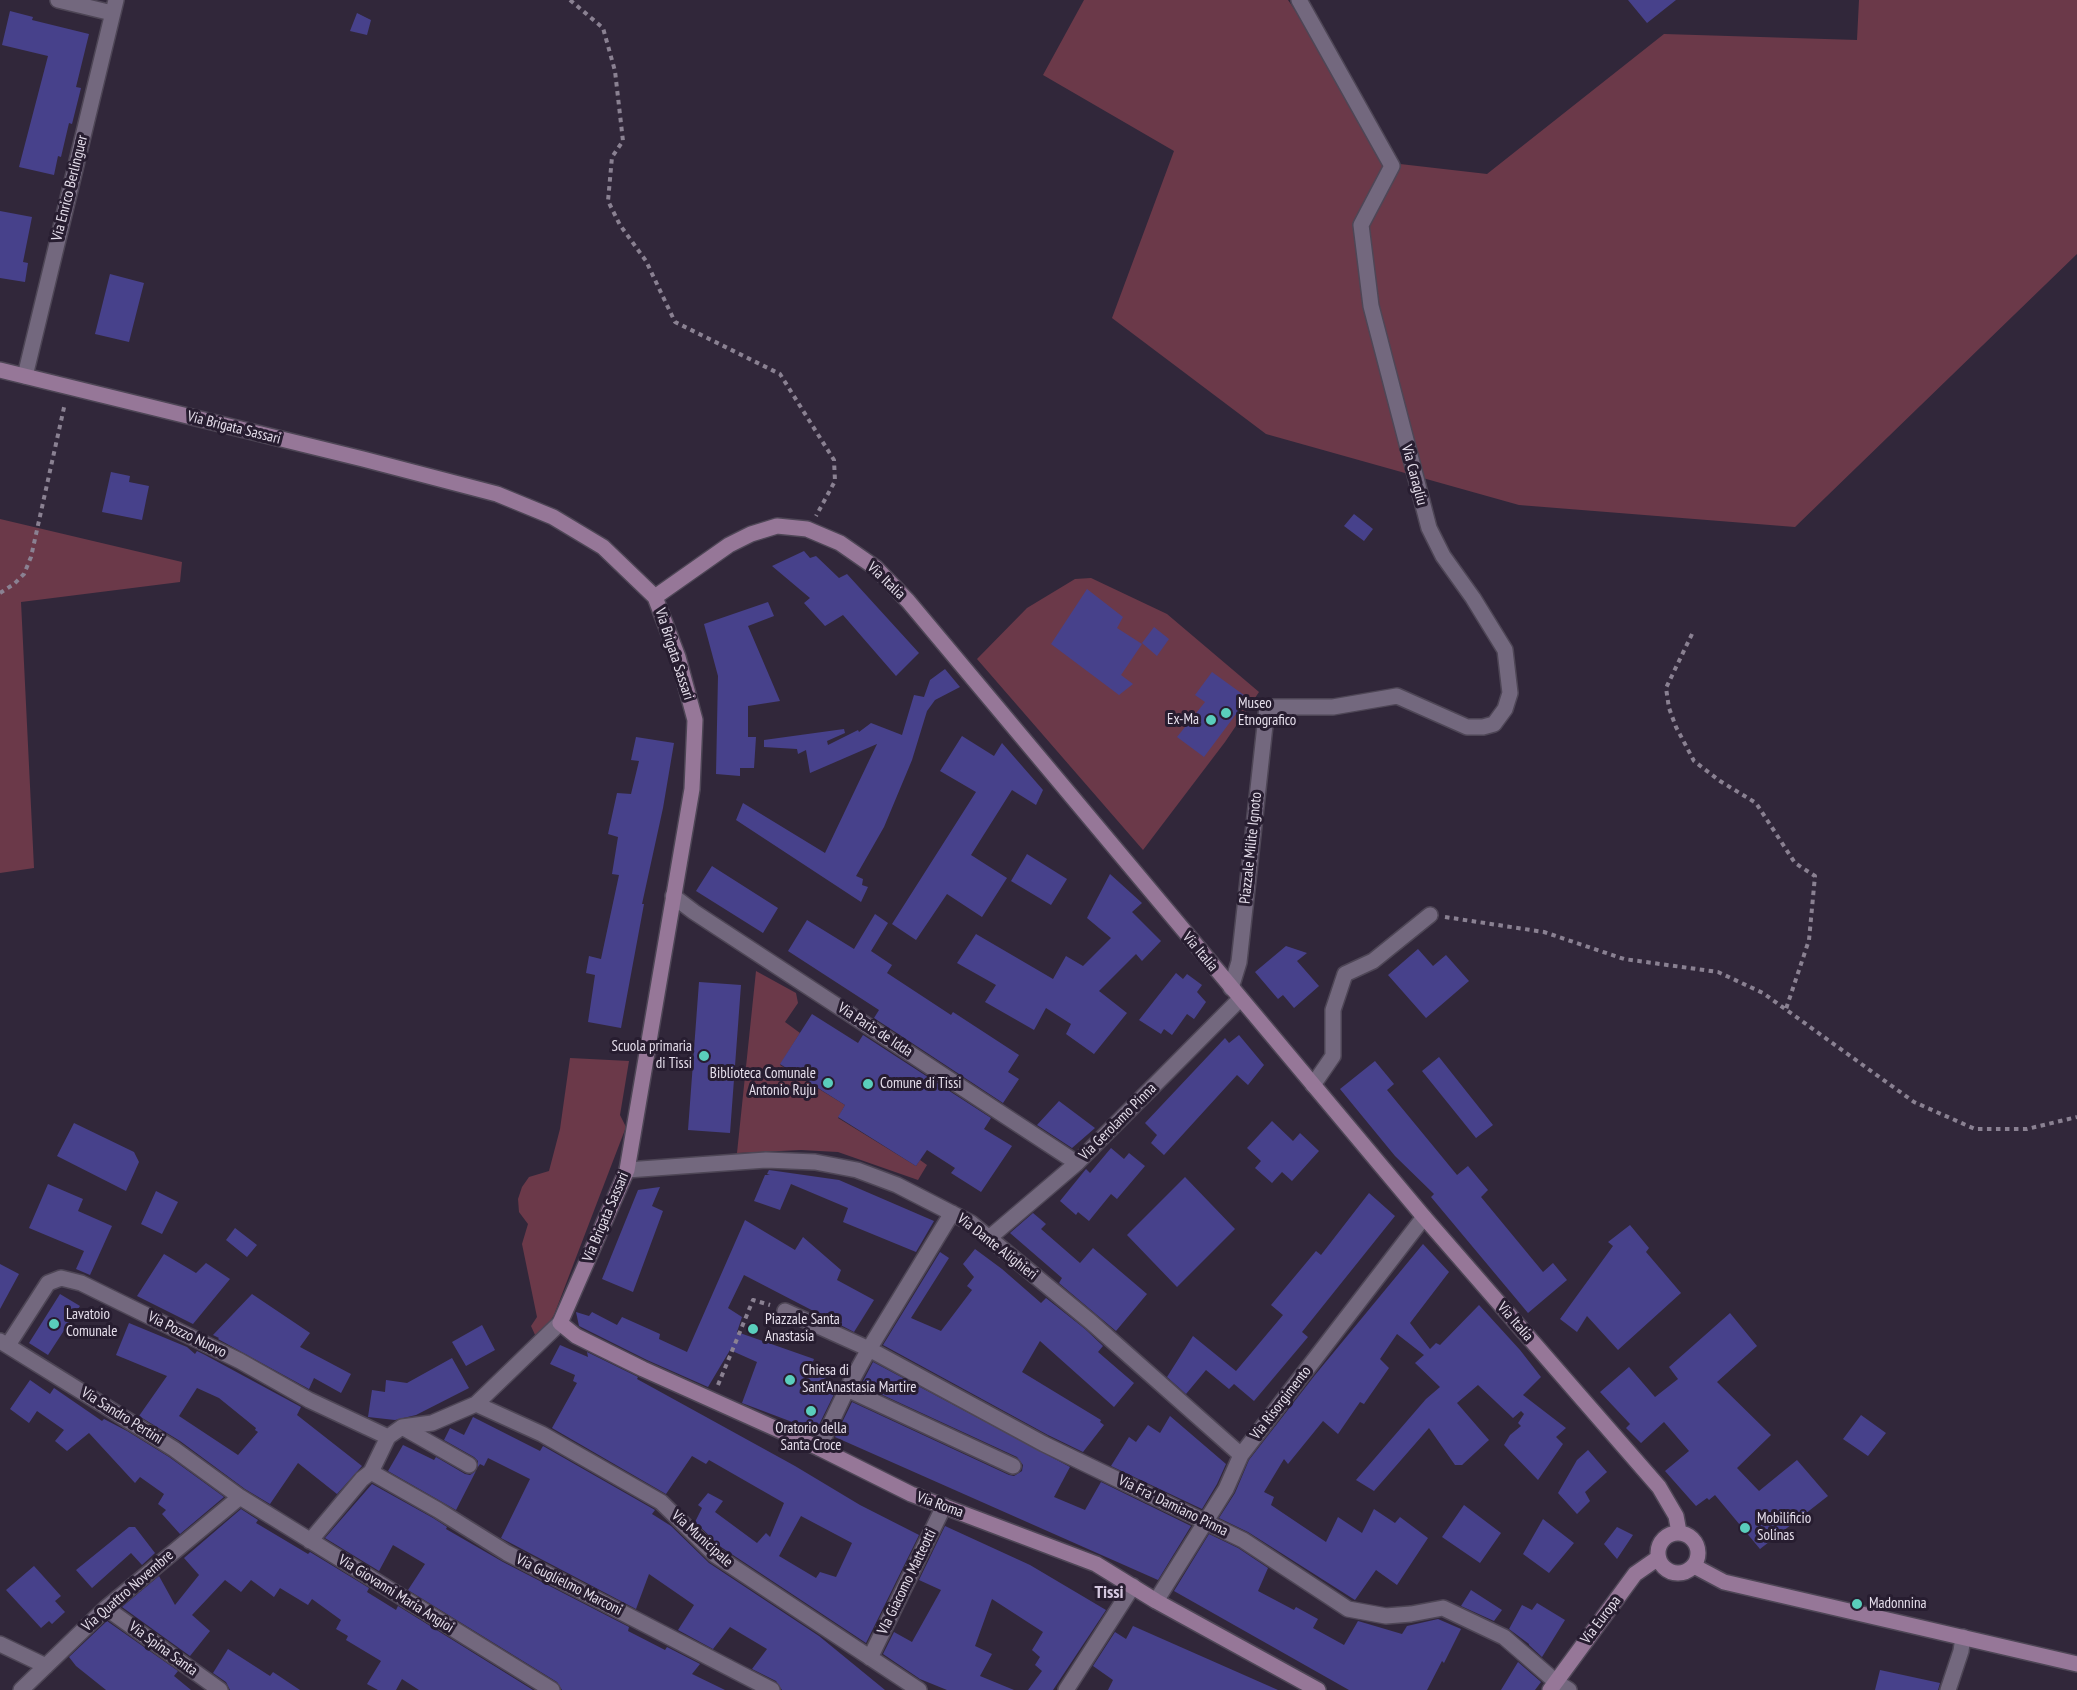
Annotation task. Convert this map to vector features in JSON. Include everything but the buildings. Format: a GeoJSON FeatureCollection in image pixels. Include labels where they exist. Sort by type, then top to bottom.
{"type":"FeatureCollection","features":[{"type":"Feature","properties":{"kind":"main road","name":"Via Brigata Sassari"},"geometry":{"type":"LineString","coordinates":[[0,370],[497,494],[553,517],[603,547],[655,597],[678,657],[695,720],[692,789],[627,1170],[560,1323]]}},
{"type":"Feature","properties":{"kind":"main road","name":"Via Italia"},"geometry":{"type":"LineString","coordinates":[[655,597],[729,545],[751,534],[777,526],[807,529],[840,543],[876,568],[908,601],[1424,1217],[1659,1487],[1676,1516],[1678,1532]]}},
{"type":"Feature","properties":{"kind":"main road","name":"Via Roma"},"geometry":{"type":"LineString","coordinates":[[560,1323],[576,1336],[819,1448],[911,1494],[1096,1564],[1318,1690]]}},
{"type":"Feature","properties":{"kind":"main road"},"geometry":{"type":"LineString","coordinates":[[1678,1532],[1691,1536],[1698,1547],[1699,1554],[1694,1566],[1683,1573],[1665,1569],[1658,1558],[1659,1545],[1662,1540],[1678,1532]]}},
{"type":"Feature","properties":{"kind":"main road","name":"Via Europa"},"geometry":{"type":"LineString","coordinates":[[1553,1686],[1635,1575],[1658,1558]]}},
{"type":"Feature","properties":{"kind":"main road"},"geometry":{"type":"LineString","coordinates":[[1694,1566],[1724,1582],[2077,1664]]}},
{"type":"Feature","properties":{"kind":"street"},"geometry":{"type":"LineString","coordinates":[[58,0],[114,7]]}},
{"type":"Feature","properties":{"kind":"street","name":"Via Caragliu"},"geometry":{"type":"LineString","coordinates":[[1267,707],[1333,707],[1397,696],[1467,727],[1483,727],[1494,724],[1504,709],[1510,693],[1505,650],[1473,598],[1443,556],[1429,528],[1371,306],[1361,225],[1392,166],[1299,0]]}},
{"type":"Feature","properties":{"kind":"street","name":"Via Enrico Berlinguer"},"geometry":{"type":"LineString","coordinates":[[25,376],[114,7]]}},
{"type":"Feature","properties":{"kind":"street","name":"Piazzale Milite Ignoto"},"geometry":{"type":"LineString","coordinates":[[1235,994],[1267,707]]}},
{"type":"Feature","properties":{"kind":"street","name":"Via Paris de Idda"},"geometry":{"type":"LineString","coordinates":[[674,896],[694,912],[1077,1163]]}},
{"type":"Feature","properties":{"kind":"street"},"geometry":{"type":"LineString","coordinates":[[1313,1085],[1333,1056],[1333,1010],[1345,974],[1373,962],[1430,915]]}},
{"type":"Feature","properties":{"kind":"street","name":"Via Gerolamo Pinna"},"geometry":{"type":"LineString","coordinates":[[989,1238],[1077,1163],[1235,994]]}},
{"type":"Feature","properties":{"kind":"street","name":"Via Dante Alighieri"},"geometry":{"type":"LineString","coordinates":[[627,1170],[766,1160],[815,1162],[857,1170],[897,1185],[971,1223],[1091,1322],[1241,1455]]}},
{"type":"Feature","properties":{"kind":"street"},"geometry":{"type":"LineString","coordinates":[[819,1448],[869,1348],[952,1213]]}},
{"type":"Feature","properties":{"kind":"street","name":"Via Risorgimento"},"geometry":{"type":"LineString","coordinates":[[1156,1600],[1206,1524],[1226,1489],[1241,1455],[1424,1217]]}},
{"type":"Feature","properties":{"kind":"street","name":"Via Pozzo Nuovo"},"geometry":{"type":"LineString","coordinates":[[4,1343],[48,1283],[61,1278],[81,1283],[240,1361],[309,1400],[388,1437]]}},
{"type":"Feature","properties":{"kind":"street","name":"Via Fra' Damiano Pinna"},"geometry":{"type":"LineString","coordinates":[[785,1311],[869,1348],[1044,1444],[1243,1540],[1348,1609],[1386,1616],[1443,1608],[1504,1637],[1553,1686],[1569,1690]]}},
{"type":"Feature","properties":{"kind":"street"},"geometry":{"type":"LineString","coordinates":[[310,1541],[370,1472],[388,1437],[402,1427],[432,1423],[476,1404],[560,1323]]}},
{"type":"Feature","properties":{"kind":"street","name":"Via Sandro Pertini"},"geometry":{"type":"LineString","coordinates":[[4,1343],[174,1449],[240,1497]]}},
{"type":"Feature","properties":{"kind":"street"},"geometry":{"type":"LineString","coordinates":[[847,1389],[1013,1466]]}},
{"type":"Feature","properties":{"kind":"street","name":"Via Municipale"},"geometry":{"type":"LineString","coordinates":[[476,1404],[542,1434],[661,1502],[715,1555],[919,1690]]}},
{"type":"Feature","properties":{"kind":"street"},"geometry":{"type":"LineString","coordinates":[[402,1427],[469,1465]]}},
{"type":"Feature","properties":{"kind":"street","name":"Via Guglielmo Marconi"},"geometry":{"type":"LineString","coordinates":[[370,1472],[438,1510],[507,1553],[772,1690]]}},
{"type":"Feature","properties":{"kind":"street","name":"Via Giovanni Maria Angioi"},"geometry":{"type":"LineString","coordinates":[[240,1497],[552,1690]]}},
{"type":"Feature","properties":{"kind":"street","name":"Via Quattro Novembre"},"geometry":{"type":"LineString","coordinates":[[21,1690],[106,1608],[240,1497]]}},
{"type":"Feature","properties":{"kind":"street","name":"VIa Giacomo Matteotti"},"geometry":{"type":"LineString","coordinates":[[870,1658],[944,1506]]}},
{"type":"Feature","properties":{"kind":"street"},"geometry":{"type":"LineString","coordinates":[[1065,1690],[1133,1586]]}},
{"type":"Feature","properties":{"kind":"street","name":"Via Spina Santa"},"geometry":{"type":"LineString","coordinates":[[106,1608],[220,1690]]}},
{"type":"Feature","properties":{"kind":"street"},"geometry":{"type":"LineString","coordinates":[[1948,1690],[1961,1651],[1963,1637]]}},
{"type":"Feature","properties":{"kind":"street"},"geometry":{"type":"LineString","coordinates":[[0,1644],[46,1666]]}},
{"type":"Feature","properties":{"kind":"path"},"geometry":{"type":"LineString","coordinates":[[570,0],[603,28],[615,72],[623,141],[612,158],[608,201],[620,225],[646,261],[675,322],[780,374],[834,460],[835,482],[822,508],[807,529]]}},
{"type":"Feature","properties":{"kind":"path"},"geometry":{"type":"LineString","coordinates":[[0,593],[24,574],[31,557],[69,388]]}},
{"type":"Feature","properties":{"kind":"path"},"geometry":{"type":"LineString","coordinates":[[1692,634],[1666,688],[1669,708],[1676,727],[1694,761],[1720,781],[1756,802],[1795,863],[1815,876],[1809,940],[1786,1010]]}},
{"type":"Feature","properties":{"kind":"path"},"geometry":{"type":"LineString","coordinates":[[1430,915],[1544,932],[1624,959],[1718,972],[1763,993],[1914,1102],[1975,1129],[2027,1129],[2077,1118]]}},
{"type":"Feature","properties":{"kind":"path"},"geometry":{"type":"LineString","coordinates":[[712,1400],[753,1300],[785,1311]]}},
{"type":"Feature","properties":{"kind":"shaded area"},"geometry":{"type":"Polygon","coordinates":[[[1084,0],[1288,0],[1400,164],[1487,174],[1664,34],[1857,40],[1859,0],[2077,0],[2077,254],[1795,527],[1519,505],[1266,434],[1112,318],[1174,151],[1043,75],[1084,0]]]}},
{"type":"Feature","properties":{"kind":"shaded area"},"geometry":{"type":"Polygon","coordinates":[[[0,519],[182,562],[180,582],[21,602],[34,868],[0,873],[0,519]]]}},
{"type":"Feature","properties":{"kind":"shaded area"},"geometry":{"type":"Polygon","coordinates":[[[1091,578],[1167,614],[1259,692],[1225,742],[1143,850],[977,659],[1027,608],[1075,579],[1091,578]]]}},
{"type":"Feature","properties":{"kind":"shaded area"},"geometry":{"type":"Polygon","coordinates":[[[756,971],[796,993],[798,1003],[785,1022],[800,1033],[780,1065],[845,1105],[838,1118],[916,1166],[920,1160],[927,1165],[918,1180],[838,1152],[801,1150],[737,1153],[756,971]]]}},
{"type":"Feature","properties":{"kind":"shaded area"},"geometry":{"type":"Polygon","coordinates":[[[570,1058],[629,1061],[620,1115],[626,1127],[554,1315],[546,1328],[536,1337],[531,1326],[537,1317],[522,1244],[528,1224],[519,1212],[518,1199],[529,1177],[549,1171],[560,1129],[570,1058]]]}},
{"type":"Feature","properties":{"kind":"place","name":"Museo Etnografico"},"geometry":{"type":"Point","coordinates":[1226,713]}},
{"type":"Feature","properties":{"kind":"place","name":"Ex-Ma"},"geometry":{"type":"Point","coordinates":[1211,720]}},
{"type":"Feature","properties":{"kind":"place","name":"Scuola primaria di Tissi"},"geometry":{"type":"Point","coordinates":[704,1056]}},
{"type":"Feature","properties":{"kind":"place","name":"Biblioteca Comunale Antonio Ruju"},"geometry":{"type":"Point","coordinates":[828,1083]}},
{"type":"Feature","properties":{"kind":"place","name":"Comune di Tissi"},"geometry":{"type":"Point","coordinates":[868,1084]}},
{"type":"Feature","properties":{"kind":"place","name":"Lavatoio Comunale"},"geometry":{"type":"Point","coordinates":[54,1324]}},
{"type":"Feature","properties":{"kind":"place","name":"Piazzale Santa Anastasia"},"geometry":{"type":"Point","coordinates":[753,1329]}},
{"type":"Feature","properties":{"kind":"place","name":"Chiesa di Sant'Anastasia Martire"},"geometry":{"type":"Point","coordinates":[790,1380]}},
{"type":"Feature","properties":{"kind":"place","name":"Oratorio della Santa Croce"},"geometry":{"type":"Point","coordinates":[811,1411]}},
{"type":"Feature","properties":{"kind":"place","name":"Mobilificio Solinas"},"geometry":{"type":"Point","coordinates":[1745,1528]}},
{"type":"Feature","properties":{"kind":"place","name":"Madonnina"},"geometry":{"type":"Point","coordinates":[1857,1604]}},
{"type":"Feature","properties":{"kind":"district","name":"Tissi"},"geometry":{"type":"Point","coordinates":[1109,1593]}}]}
